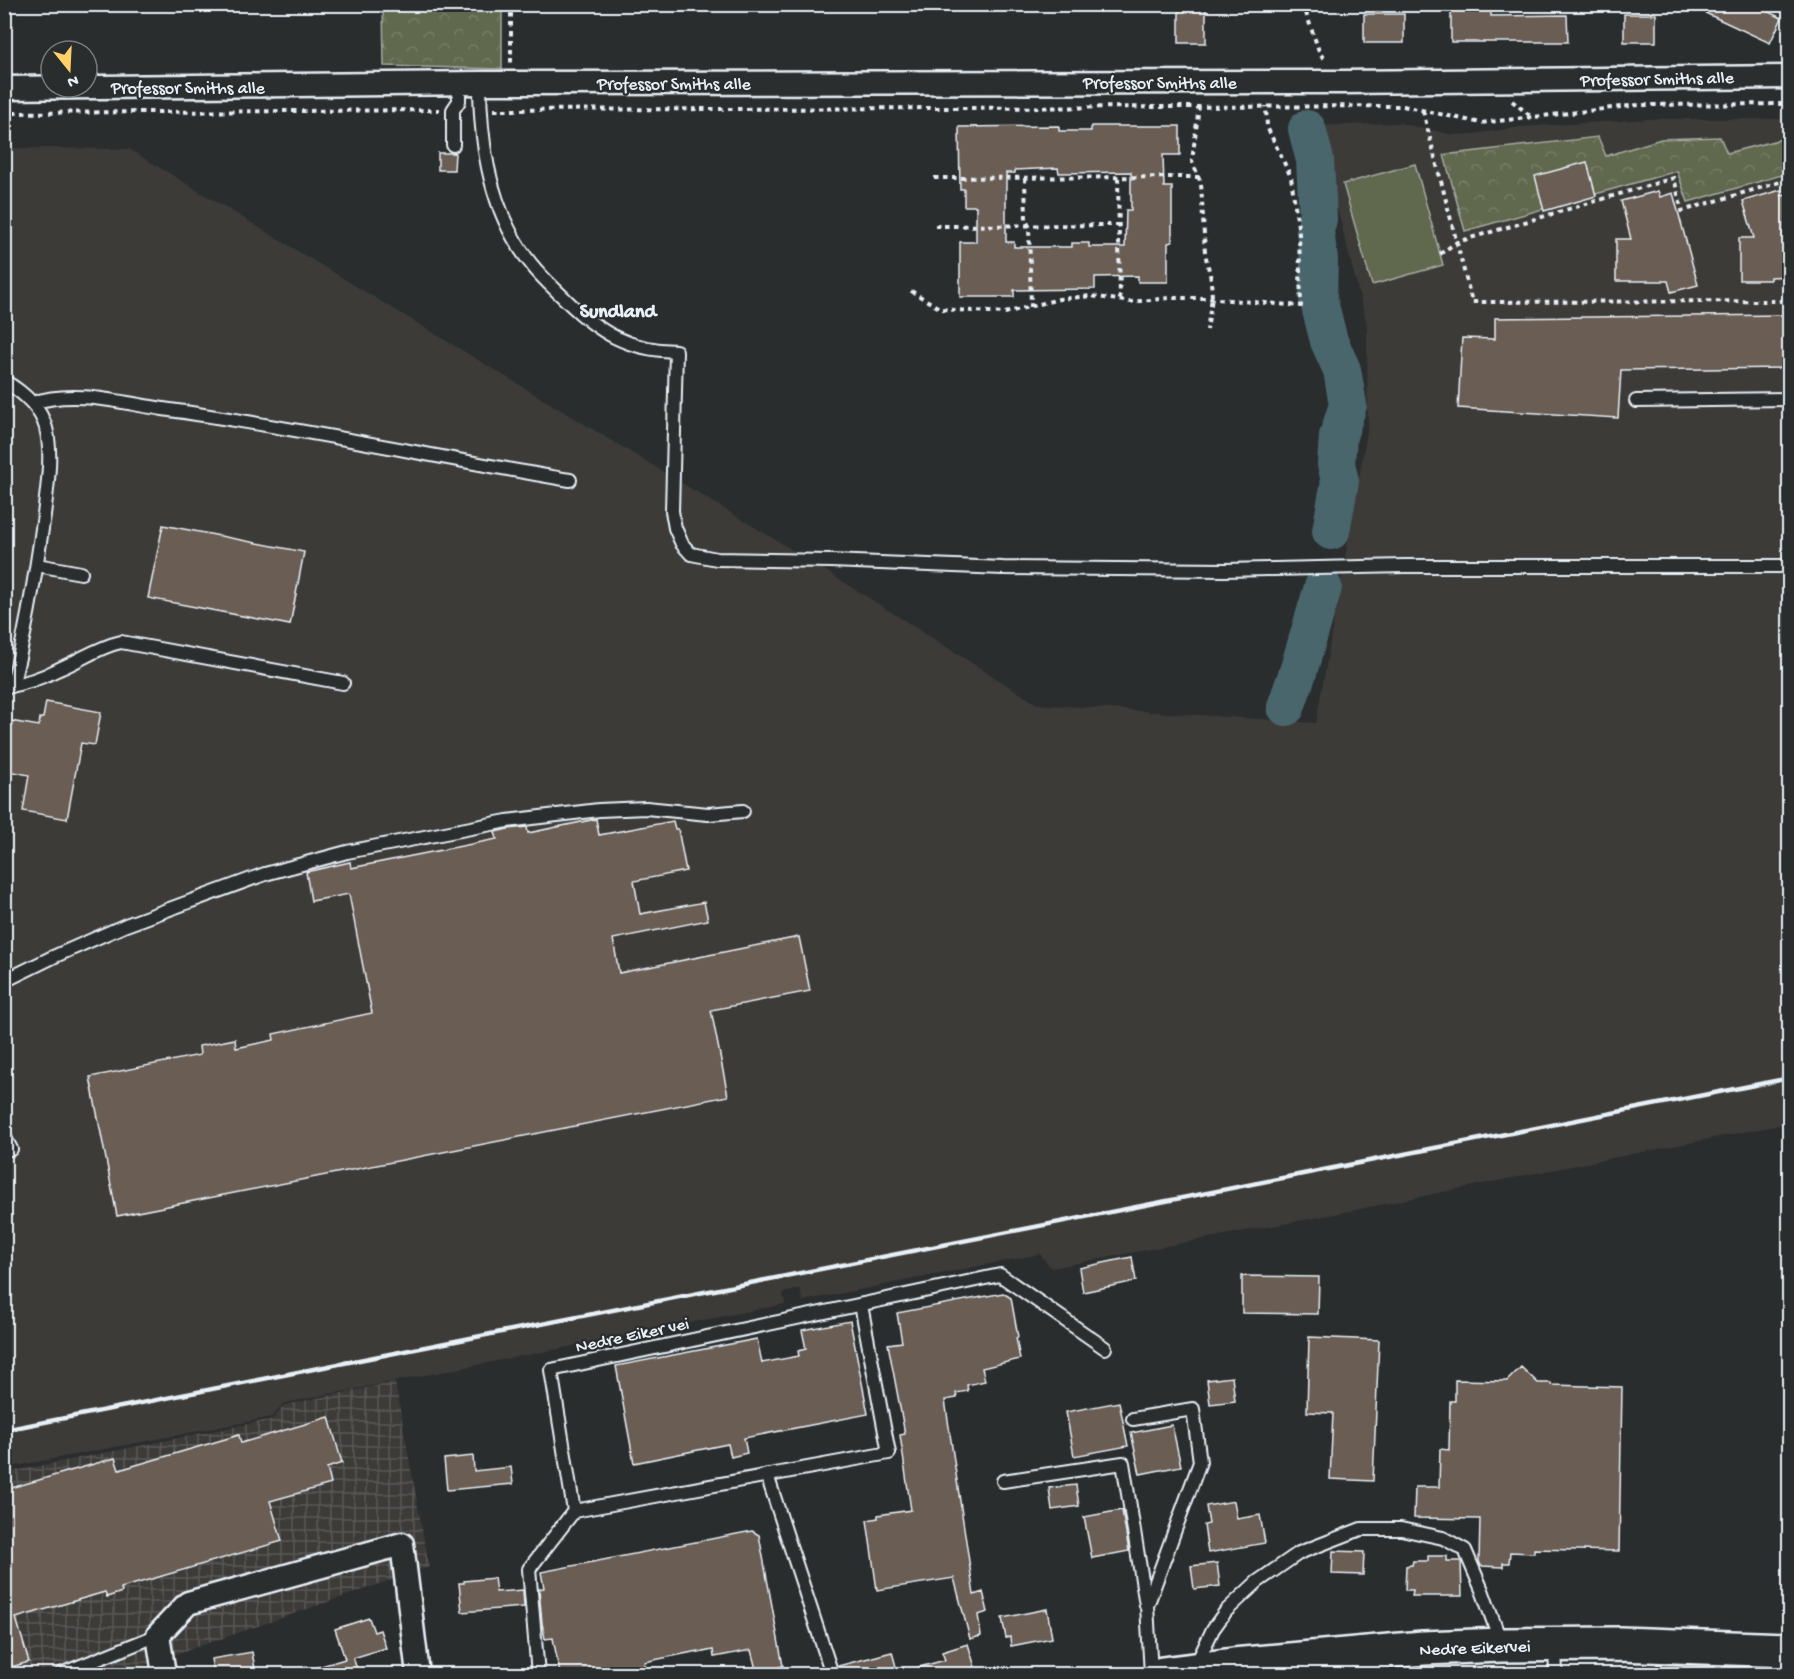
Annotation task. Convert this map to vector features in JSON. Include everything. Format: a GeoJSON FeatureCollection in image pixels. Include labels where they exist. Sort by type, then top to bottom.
{"type":"FeatureCollection","features":[{"type":"Feature","properties":{"kind":"main road","name":"Nedre Eikervei"},"geometry":{"type":"LineString","coordinates":[[1162,1674],[1422,1648],[1502,1645],[1555,1659],[1620,1644],[1790,1650]]}},
{"type":"Feature","properties":{"kind":"street","name":"Professor Smiths alle"},"geometry":{"type":"LineString","coordinates":[[4,88],[470,83],[1344,82],[1790,76]]}},
{"type":"Feature","properties":{"kind":"street"},"geometry":{"type":"LineString","coordinates":[[164,1674],[158,1635],[188,1603],[402,1544],[418,1674]]}},
{"type":"Feature","properties":{"kind":"lane"},"geometry":{"type":"LineString","coordinates":[[470,83],[480,110],[488,169],[497,199],[517,244],[531,264],[577,312],[617,340],[645,348],[676,351],[672,511],[678,536],[691,554],[717,558],[1003,568],[1225,570],[1405,566],[1790,566]]}},
{"type":"Feature","properties":{"kind":"lane"},"geometry":{"type":"LineString","coordinates":[[453,145],[453,110],[470,83]]}},
{"type":"Feature","properties":{"kind":"lane"},"geometry":{"type":"LineString","coordinates":[[4,381],[20,390],[33,403],[46,427],[48,450],[47,491],[37,565],[8,686],[34,680],[103,646],[121,642],[343,683]]}},
{"type":"Feature","properties":{"kind":"lane"},"geometry":{"type":"LineString","coordinates":[[33,403],[46,398],[87,399],[245,420],[570,480]]}},
{"type":"Feature","properties":{"kind":"lane"},"geometry":{"type":"LineString","coordinates":[[1636,401],[1790,399]]}},
{"type":"Feature","properties":{"kind":"lane"},"geometry":{"type":"LineString","coordinates":[[37,565],[81,573]]}},
{"type":"Feature","properties":{"kind":"lane"},"geometry":{"type":"LineString","coordinates":[[4,981],[126,925],[265,874],[347,852],[507,821],[599,810],[646,808],[708,814],[743,811]]}},
{"type":"Feature","properties":{"kind":"lane"},"geometry":{"type":"LineString","coordinates":[[4,1136],[10,1149]]}},
{"type":"Feature","properties":{"kind":"lane","name":"Nedre Eiker vei"},"geometry":{"type":"LineString","coordinates":[[574,1511],[551,1370],[1000,1275],[1105,1348]]}},
{"type":"Feature","properties":{"kind":"lane"},"geometry":{"type":"LineString","coordinates":[[537,1674],[529,1569],[574,1511],[889,1453],[861,1305]]}},
{"type":"Feature","properties":{"kind":"lane"},"geometry":{"type":"LineString","coordinates":[[1133,1419],[1193,1409],[1200,1462],[1147,1606]]}},
{"type":"Feature","properties":{"kind":"lane"},"geometry":{"type":"LineString","coordinates":[[1003,1481],[1123,1463],[1147,1606],[1151,1674]]}},
{"type":"Feature","properties":{"kind":"lane"},"geometry":{"type":"LineString","coordinates":[[767,1475],[832,1674]]}},
{"type":"Feature","properties":{"kind":"lane"},"geometry":{"type":"LineString","coordinates":[[1195,1669],[1213,1629],[1226,1611],[1257,1582],[1299,1552],[1361,1530],[1401,1529],[1443,1538],[1465,1551],[1502,1645]]}},
{"type":"Feature","properties":{"kind":"lane"},"geometry":{"type":"LineString","coordinates":[[61,1674],[158,1635]]}},
{"type":"Feature","properties":{"kind":"path"},"geometry":{"type":"LineString","coordinates":[[511,4],[512,84]]}},
{"type":"Feature","properties":{"kind":"path"},"geometry":{"type":"LineString","coordinates":[[1303,4],[1320,54],[1344,82]]}},
{"type":"Feature","properties":{"kind":"path"},"geometry":{"type":"LineString","coordinates":[[480,110],[1403,106],[1481,123],[1638,105],[1790,104]]}},
{"type":"Feature","properties":{"kind":"path"},"geometry":{"type":"LineString","coordinates":[[1199,106],[1192,161],[1201,183],[1205,253],[1211,279],[1212,298],[1207,330]]}},
{"type":"Feature","properties":{"kind":"path"},"geometry":{"type":"LineString","coordinates":[[910,291],[941,309],[1005,313],[1059,299],[1091,296],[1131,302],[1169,298],[1212,298],[1301,306],[1299,234],[1290,177],[1267,127],[1266,106]]}},
{"type":"Feature","properties":{"kind":"path"},"geometry":{"type":"LineString","coordinates":[[4,113],[453,110]]}},
{"type":"Feature","properties":{"kind":"path"},"geometry":{"type":"LineString","coordinates":[[1423,111],[1472,302],[1790,301]]}},
{"type":"Feature","properties":{"kind":"path"},"geometry":{"type":"LineString","coordinates":[[934,178],[1199,177]]}},
{"type":"Feature","properties":{"kind":"path"},"geometry":{"type":"LineString","coordinates":[[1024,178],[1026,220],[1029,226],[1031,307]]}},
{"type":"Feature","properties":{"kind":"path"},"geometry":{"type":"LineString","coordinates":[[1118,178],[1120,300]]}},
{"type":"Feature","properties":{"kind":"path"},"geometry":{"type":"LineString","coordinates":[[1440,254],[1457,242],[1674,178],[1682,211],[1790,179]]}},
{"type":"Feature","properties":{"kind":"path"},"geometry":{"type":"LineString","coordinates":[[935,226],[1119,225]]}},
{"type":"Feature","properties":{"kind":"shaded area"},"geometry":{"type":"Polygon","coordinates":[[[1651,119],[1789,119],[1789,1123],[1051,1268],[1040,1254],[803,1301],[800,1289],[783,1293],[785,1304],[285,1403],[272,1417],[5,1468],[5,148],[129,149],[799,554],[1037,704],[1316,723],[1368,427],[1367,325],[1316,126],[1399,123],[1454,135],[1521,127],[1651,119]]]}},
{"type":"Feature","properties":{"kind":"shaded area"},"geometry":{"type":"Polygon","coordinates":[[[395,1382],[429,1567],[119,1674],[5,1674],[5,1473],[273,1419],[285,1405],[395,1382]]]}},
{"type":"Feature","properties":{"kind":"green space"},"geometry":{"type":"Polygon","coordinates":[[[383,5],[502,5],[502,69],[384,66],[383,5]]]}},
{"type":"Feature","properties":{"kind":"green space"},"geometry":{"type":"Polygon","coordinates":[[[1598,137],[1606,156],[1661,139],[1720,137],[1727,153],[1782,139],[1789,153],[1789,173],[1688,202],[1677,171],[1465,231],[1444,155],[1598,137]]]}},
{"type":"Feature","properties":{"kind":"green space"},"geometry":{"type":"Polygon","coordinates":[[[1415,164],[1443,265],[1372,285],[1343,184],[1415,164]]]}},
{"type":"Feature","properties":{"kind":"building"},"geometry":{"type":"Polygon","coordinates":[[[1451,4],[1476,4],[1476,7],[1491,7],[1491,16],[1567,15],[1568,42],[1451,42],[1451,4]]]}},
{"type":"Feature","properties":{"kind":"building"},"geometry":{"type":"Polygon","coordinates":[[[1686,4],[1751,4],[1782,18],[1770,43],[1686,4]]]}},
{"type":"Feature","properties":{"kind":"building"},"geometry":{"type":"Polygon","coordinates":[[[1179,9],[1206,9],[1206,43],[1179,43],[1179,9]]]}},
{"type":"Feature","properties":{"kind":"building"},"geometry":{"type":"Polygon","coordinates":[[[1364,14],[1404,14],[1404,43],[1364,43],[1364,14]]]}},
{"type":"Feature","properties":{"kind":"building"},"geometry":{"type":"Polygon","coordinates":[[[1624,14],[1656,14],[1656,42],[1624,42],[1624,14]]]}},
{"type":"Feature","properties":{"kind":"building"},"geometry":{"type":"Polygon","coordinates":[[[1059,126],[1059,131],[1091,131],[1091,126],[1180,126],[1180,155],[1163,155],[1164,187],[1172,187],[1172,242],[1168,243],[1168,282],[1138,282],[1138,276],[1095,277],[1095,289],[1014,290],[1014,297],[960,297],[960,242],[976,242],[976,206],[964,206],[964,189],[960,189],[959,127],[1059,126]],[[1058,168],[1015,170],[1015,173],[1006,173],[1006,242],[1014,242],[1014,247],[1072,247],[1072,243],[1089,243],[1089,247],[1125,247],[1126,210],[1131,210],[1131,172],[1059,173],[1058,168]]]}},
{"type":"Feature","properties":{"kind":"building"},"geometry":{"type":"Polygon","coordinates":[[[438,153],[455,153],[454,170],[438,170],[438,153]]]}},
{"type":"Feature","properties":{"kind":"building"},"geometry":{"type":"Polygon","coordinates":[[[1587,162],[1596,196],[1544,211],[1535,176],[1587,162]]]}},
{"type":"Feature","properties":{"kind":"building"},"geometry":{"type":"Polygon","coordinates":[[[1781,190],[1782,196],[1790,194],[1790,276],[1770,277],[1770,280],[1739,280],[1739,238],[1754,238],[1743,201],[1781,190]]]}},
{"type":"Feature","properties":{"kind":"building"},"geometry":{"type":"Polygon","coordinates":[[[1658,191],[1660,197],[1673,193],[1698,285],[1671,292],[1668,281],[1616,281],[1616,239],[1631,239],[1621,201],[1658,191]]]}},
{"type":"Feature","properties":{"kind":"building"},"geometry":{"type":"Polygon","coordinates":[[[1790,315],[1790,368],[1621,370],[1618,418],[1458,408],[1462,338],[1495,339],[1495,318],[1790,315]]]}},
{"type":"Feature","properties":{"kind":"building"},"geometry":{"type":"Polygon","coordinates":[[[163,525],[304,552],[290,625],[148,598],[163,525]]]}},
{"type":"Feature","properties":{"kind":"building"},"geometry":{"type":"Polygon","coordinates":[[[46,702],[101,712],[95,745],[81,743],[67,819],[23,811],[29,775],[4,770],[4,720],[39,726],[46,702]]]}},
{"type":"Feature","properties":{"kind":"building"},"geometry":{"type":"Polygon","coordinates":[[[596,819],[599,835],[673,821],[675,829],[678,829],[686,871],[634,881],[640,914],[704,902],[708,920],[613,939],[619,973],[799,937],[810,991],[711,1010],[728,1096],[117,1216],[90,1077],[200,1055],[199,1046],[235,1039],[236,1048],[274,1040],[273,1034],[372,1013],[349,894],[311,901],[306,872],[350,862],[351,868],[497,839],[495,832],[508,829],[527,827],[528,833],[596,819]]]}},
{"type":"Feature","properties":{"kind":"building"},"geometry":{"type":"Polygon","coordinates":[[[1132,1257],[1136,1281],[1083,1292],[1079,1268],[1132,1257]]]}},
{"type":"Feature","properties":{"kind":"building"},"geometry":{"type":"Polygon","coordinates":[[[1242,1276],[1319,1277],[1318,1314],[1242,1313],[1242,1276]]]}},
{"type":"Feature","properties":{"kind":"building"},"geometry":{"type":"Polygon","coordinates":[[[1003,1293],[1011,1298],[1020,1359],[982,1368],[985,1381],[967,1385],[968,1391],[956,1393],[957,1398],[945,1400],[974,1595],[983,1592],[988,1612],[978,1615],[981,1636],[970,1639],[954,1578],[877,1590],[867,1520],[878,1518],[878,1515],[911,1510],[900,1435],[905,1434],[888,1344],[902,1342],[897,1313],[1003,1293]]]}},
{"type":"Feature","properties":{"kind":"building"},"geometry":{"type":"Polygon","coordinates":[[[850,1321],[868,1414],[744,1438],[747,1453],[731,1457],[728,1444],[634,1463],[616,1366],[757,1339],[762,1363],[799,1356],[798,1351],[806,1349],[802,1330],[850,1321]]]}},
{"type":"Feature","properties":{"kind":"building"},"geometry":{"type":"Polygon","coordinates":[[[1309,1337],[1379,1340],[1373,1481],[1330,1479],[1333,1413],[1307,1412],[1309,1337]]]}},
{"type":"Feature","properties":{"kind":"building"},"geometry":{"type":"Polygon","coordinates":[[[1521,1367],[1538,1383],[1622,1387],[1619,1551],[1534,1549],[1534,1553],[1510,1552],[1509,1563],[1503,1563],[1503,1567],[1481,1566],[1479,1561],[1480,1519],[1414,1518],[1415,1487],[1439,1487],[1440,1449],[1449,1450],[1450,1401],[1455,1401],[1455,1380],[1507,1381],[1521,1367]]]}},
{"type":"Feature","properties":{"kind":"building"},"geometry":{"type":"Polygon","coordinates":[[[1232,1377],[1235,1401],[1210,1404],[1207,1380],[1232,1377]]]}},
{"type":"Feature","properties":{"kind":"building"},"geometry":{"type":"Polygon","coordinates":[[[1119,1402],[1128,1446],[1074,1456],[1066,1412],[1119,1402]]]}},
{"type":"Feature","properties":{"kind":"building"},"geometry":{"type":"Polygon","coordinates":[[[329,1417],[342,1463],[327,1468],[331,1484],[270,1501],[282,1541],[121,1588],[122,1592],[107,1597],[105,1592],[16,1618],[29,1662],[4,1669],[4,1490],[115,1458],[119,1470],[239,1435],[241,1443],[329,1417]]]}},
{"type":"Feature","properties":{"kind":"building"},"geometry":{"type":"Polygon","coordinates":[[[1172,1425],[1181,1466],[1140,1474],[1131,1433],[1172,1425]]]}},
{"type":"Feature","properties":{"kind":"building"},"geometry":{"type":"Polygon","coordinates":[[[473,1456],[474,1471],[511,1467],[513,1484],[447,1490],[444,1459],[473,1456]]]}},
{"type":"Feature","properties":{"kind":"building"},"geometry":{"type":"Polygon","coordinates":[[[1076,1485],[1079,1506],[1052,1510],[1049,1488],[1076,1485]]]}},
{"type":"Feature","properties":{"kind":"building"},"geometry":{"type":"Polygon","coordinates":[[[1234,1501],[1237,1519],[1260,1515],[1265,1543],[1208,1553],[1204,1525],[1209,1524],[1206,1506],[1234,1501]]]}},
{"type":"Feature","properties":{"kind":"building"},"geometry":{"type":"Polygon","coordinates":[[[1122,1510],[1129,1551],[1092,1558],[1084,1517],[1122,1510]]]}},
{"type":"Feature","properties":{"kind":"building"},"geometry":{"type":"Polygon","coordinates":[[[752,1531],[759,1535],[783,1666],[757,1673],[751,1650],[714,1657],[713,1650],[644,1662],[646,1674],[560,1674],[553,1638],[545,1639],[542,1623],[539,1589],[544,1588],[541,1572],[752,1531]]]}},
{"type":"Feature","properties":{"kind":"building"},"geometry":{"type":"Polygon","coordinates":[[[1333,1551],[1364,1552],[1363,1575],[1332,1574],[1333,1551]]]}},
{"type":"Feature","properties":{"kind":"building"},"geometry":{"type":"Polygon","coordinates":[[[1428,1556],[1447,1556],[1447,1561],[1461,1561],[1462,1596],[1412,1596],[1413,1590],[1405,1590],[1406,1566],[1412,1565],[1413,1561],[1428,1561],[1428,1556]]]}},
{"type":"Feature","properties":{"kind":"building"},"geometry":{"type":"Polygon","coordinates":[[[1217,1563],[1220,1586],[1194,1589],[1191,1566],[1217,1563]]]}},
{"type":"Feature","properties":{"kind":"building"},"geometry":{"type":"Polygon","coordinates":[[[494,1578],[496,1592],[523,1590],[524,1607],[462,1612],[459,1583],[494,1578]]]}},
{"type":"Feature","properties":{"kind":"building"},"geometry":{"type":"Polygon","coordinates":[[[1047,1609],[1052,1638],[1011,1646],[1010,1637],[1006,1638],[1002,1618],[1047,1609]]]}},
{"type":"Feature","properties":{"kind":"building"},"geometry":{"type":"Polygon","coordinates":[[[369,1618],[374,1632],[380,1630],[386,1648],[353,1658],[359,1674],[309,1674],[308,1670],[345,1659],[335,1629],[369,1618]]]}},
{"type":"Feature","properties":{"kind":"building"},"geometry":{"type":"Polygon","coordinates":[[[968,1644],[977,1674],[913,1674],[912,1669],[945,1660],[942,1652],[968,1644]]]}},
{"type":"Feature","properties":{"kind":"building"},"geometry":{"type":"Polygon","coordinates":[[[252,1652],[256,1674],[214,1674],[211,1659],[252,1652]]]}},
{"type":"Feature","properties":{"kind":"building"},"geometry":{"type":"Polygon","coordinates":[[[892,1652],[898,1674],[840,1674],[838,1666],[892,1652]]]}},
{"type":"Feature","properties":{"kind":"building"},"geometry":{"type":"Polygon","coordinates":[[[1657,1664],[1765,1668],[1765,1674],[1656,1674],[1657,1664]]]}},
{"type":"Feature","properties":{"kind":"waterway"},"geometry":{"type":"LineString","coordinates":[[1307,129],[1315,160],[1318,219],[1315,231],[1319,260],[1318,298],[1329,341],[1342,370],[1348,405],[1338,436],[1336,464],[1340,481],[1331,531]]}},
{"type":"Feature","properties":{"kind":"waterway"},"geometry":{"type":"LineString","coordinates":[[1286,707],[1323,587]]}},
{"type":"Feature","properties":{"kind":"railway"},"geometry":{"type":"LineString","coordinates":[[4,1430],[1790,1078]]}},
{"type":"Feature","properties":{"kind":"district","name":"Sundland"},"geometry":{"type":"Point","coordinates":[618,310]}}]}
